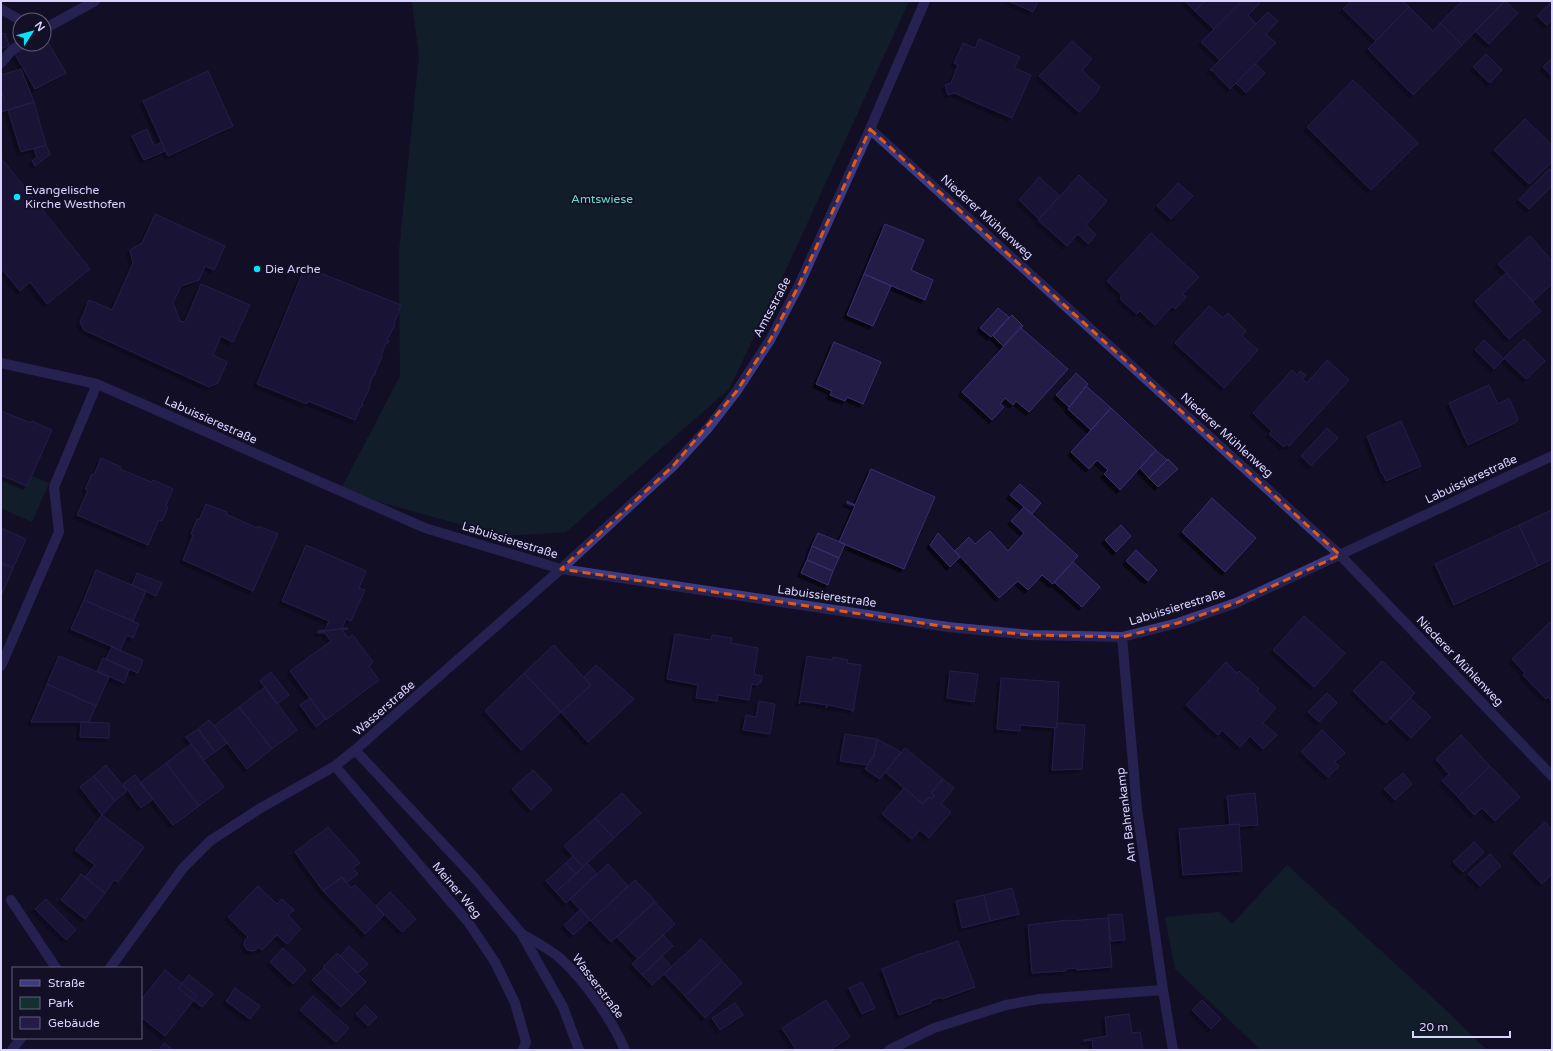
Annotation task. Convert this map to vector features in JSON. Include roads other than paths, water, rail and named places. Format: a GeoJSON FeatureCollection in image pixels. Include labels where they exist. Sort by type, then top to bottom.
{"type":"FeatureCollection","features":[{"type":"Feature","properties":{"kind":"street"},"geometry":{"type":"LineString","coordinates":[[52,25],[95,1]]}},
{"type":"Feature","properties":{"kind":"street","name":"Amtsstraße"},"geometry":{"type":"LineString","coordinates":[[560,569],[672,466],[708,428],[736,392],[770,340],[798,287],[870,129],[925,1]]}},
{"type":"Feature","properties":{"kind":"street"},"geometry":{"type":"LineString","coordinates":[[1,9],[12,15]]}},
{"type":"Feature","properties":{"kind":"street"},"geometry":{"type":"LineString","coordinates":[[1,63],[12,50]]}},
{"type":"Feature","properties":{"kind":"street","name":"Niederer Mühlenweg"},"geometry":{"type":"LineString","coordinates":[[870,129],[1340,555],[1552,776]]}},
{"type":"Feature","properties":{"kind":"street","name":"Labuissierestraße"},"geometry":{"type":"LineString","coordinates":[[1,363],[97,384],[425,528],[560,569],[948,627],[1030,635],[1122,637],[1178,623],[1236,603],[1552,456]]}},
{"type":"Feature","properties":{"kind":"street"},"geometry":{"type":"LineString","coordinates":[[1,666],[59,532],[54,487],[97,384]]}},
{"type":"Feature","properties":{"kind":"street","name":"Wasserstraße"},"geometry":{"type":"LineString","coordinates":[[560,569],[355,750],[473,876],[521,933],[563,1007],[579,1050]]}},
{"type":"Feature","properties":{"kind":"street","name":"Am Bahrenkamp"},"geometry":{"type":"LineString","coordinates":[[1122,637],[1137,809],[1173,1050]]}},
{"type":"Feature","properties":{"kind":"street"},"geometry":{"type":"LineString","coordinates":[[111,967],[182,868],[210,841],[259,810],[335,766],[355,750]]}},
{"type":"Feature","properties":{"kind":"street","name":"Meiner Weg"},"geometry":{"type":"LineString","coordinates":[[335,766],[468,922],[495,962],[515,1002],[526,1042],[523,1050]]}},
{"type":"Feature","properties":{"kind":"street"},"geometry":{"type":"LineString","coordinates":[[11,900],[55,967]]}},
{"type":"Feature","properties":{"kind":"street","name":"Wasserstraße"},"geometry":{"type":"LineString","coordinates":[[521,933],[560,958],[603,1011],[625,1050]]}},
{"type":"Feature","properties":{"kind":"street"},"geometry":{"type":"LineString","coordinates":[[889,1050],[934,1028],[1006,1005],[1039,999],[1163,990]]}},
{"type":"Feature","properties":{"kind":"street"},"geometry":{"type":"LineString","coordinates":[[12,1050],[20,1039]]}},
{"type":"Feature","properties":{"kind":"place","name":"Evangelische Kirche Westhofen"},"geometry":{"type":"Point","coordinates":[17,197]}},
{"type":"Feature","properties":{"kind":"place","name":"Die Arche"},"geometry":{"type":"Point","coordinates":[257,269]}},
{"type":"Feature","properties":{"kind":"park label","name":"Amtswiese"},"geometry":{"type":"Point","coordinates":[602,199]}}]}
